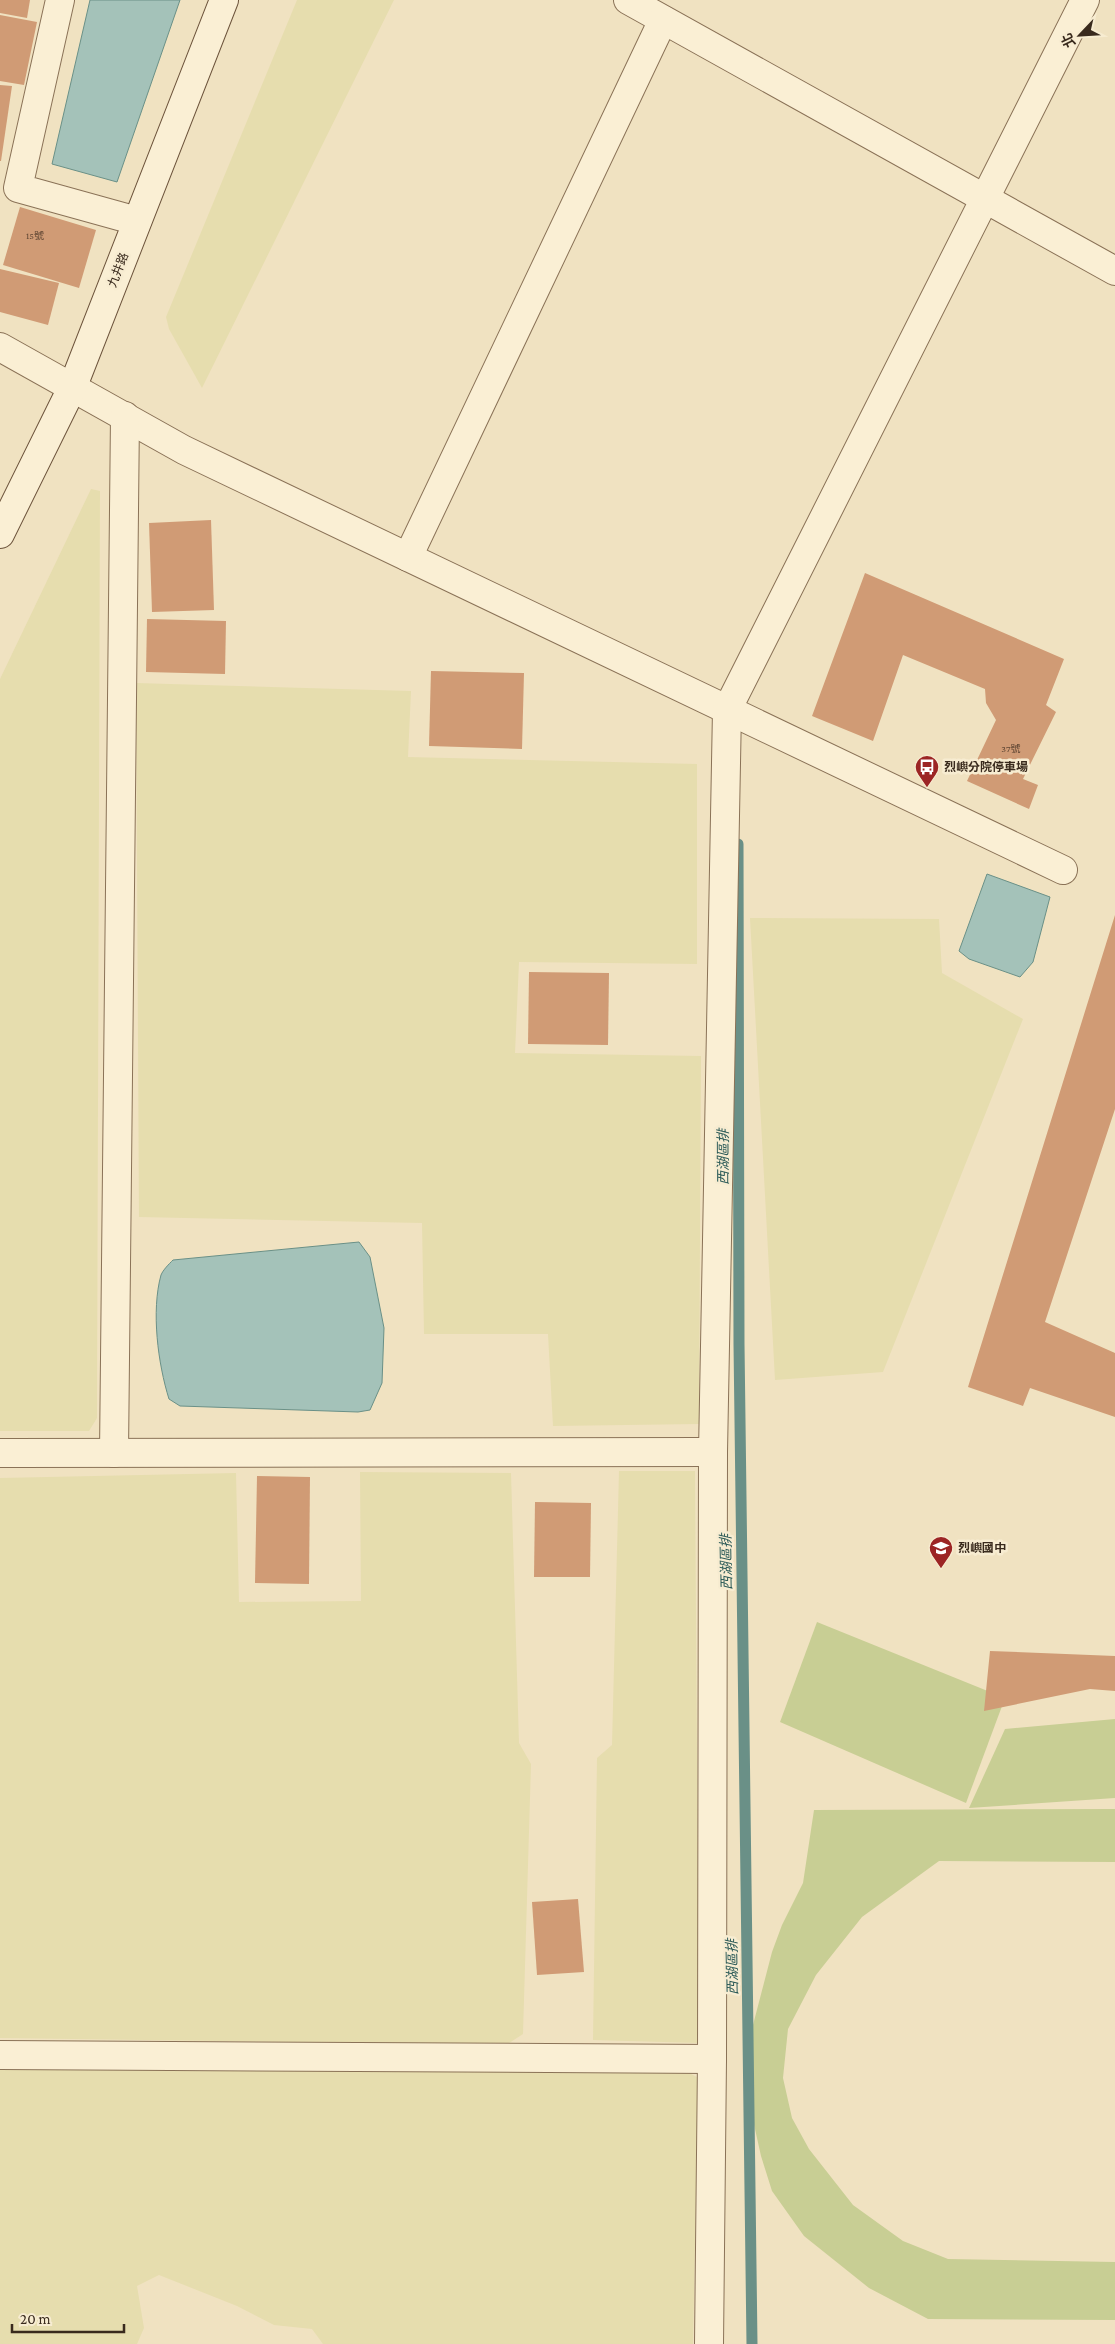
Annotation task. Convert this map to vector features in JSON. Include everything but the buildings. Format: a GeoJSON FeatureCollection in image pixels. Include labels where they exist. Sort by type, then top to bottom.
{"type":"FeatureCollection","features":[{"type":"Feature","properties":{"kind":"street"},"geometry":{"type":"LineString","coordinates":[[60,0],[18,188],[137,221]]}},
{"type":"Feature","properties":{"kind":"street","name":"九井路"},"geometry":{"type":"LineString","coordinates":[[0,534],[73,386],[224,0]]}},
{"type":"Feature","properties":{"kind":"street"},"geometry":{"type":"LineString","coordinates":[[628,0],[986,197],[1115,271]]}},
{"type":"Feature","properties":{"kind":"street"},"geometry":{"type":"LineString","coordinates":[[709,2344],[712,2060],[713,1452],[727,710],[1085,0]]}},
{"type":"Feature","properties":{"kind":"street"},"geometry":{"type":"LineString","coordinates":[[408,557],[664,20]]}},
{"type":"Feature","properties":{"kind":"street"},"geometry":{"type":"LineString","coordinates":[[0,347],[73,386],[184,450],[1063,870]]}},
{"type":"Feature","properties":{"kind":"street"},"geometry":{"type":"LineString","coordinates":[[114,1453],[125,416]]}},
{"type":"Feature","properties":{"kind":"street"},"geometry":{"type":"LineString","coordinates":[[0,1453],[713,1452]]}},
{"type":"Feature","properties":{"kind":"street"},"geometry":{"type":"LineString","coordinates":[[0,2055],[712,2060]]}},
{"type":"Feature","properties":{"kind":"shaded area"},"geometry":{"type":"Polygon","coordinates":[[[297,0],[394,0],[202,388],[169,329],[166,317],[297,0]]]}},
{"type":"Feature","properties":{"kind":"shaded area"},"geometry":{"type":"Polygon","coordinates":[[[91,489],[100,491],[97,1418],[89,1431],[0,1431],[0,679],[91,489]]]}},
{"type":"Feature","properties":{"kind":"shaded area"},"geometry":{"type":"Polygon","coordinates":[[[136,683],[411,691],[408,757],[697,764],[697,964],[519,962],[515,1053],[701,1056],[699,1424],[553,1426],[548,1334],[424,1334],[422,1223],[139,1217],[136,683]]]}},
{"type":"Feature","properties":{"kind":"shaded area"},"geometry":{"type":"Polygon","coordinates":[[[750,918],[939,919],[942,973],[1023,1019],[883,1372],[775,1380],[750,918]]]}},
{"type":"Feature","properties":{"kind":"shaded area"},"geometry":{"type":"Polygon","coordinates":[[[619,1471],[695,1471],[699,2043],[593,2040],[597,1758],[612,1745],[619,1471]]]}},
{"type":"Feature","properties":{"kind":"shaded area"},"geometry":{"type":"Polygon","coordinates":[[[360,1472],[511,1473],[519,1743],[531,1764],[523,2034],[506,2045],[0,2038],[0,1478],[236,1473],[239,1602],[361,1601],[360,1472]]]}},
{"type":"Feature","properties":{"kind":"shaded area"},"geometry":{"type":"Polygon","coordinates":[[[0,2067],[685,2071],[697,2077],[698,2092],[693,2344],[323,2344],[312,2329],[274,2325],[237,2306],[159,2275],[137,2286],[144,2328],[137,2344],[0,2344],[0,2067]]]}},
{"type":"Feature","properties":{"kind":"green space"},"geometry":{"type":"Polygon","coordinates":[[[817,1622],[1005,1698],[966,1803],[780,1722],[817,1622]]]}},
{"type":"Feature","properties":{"kind":"green space"},"geometry":{"type":"Polygon","coordinates":[[[1115,1719],[1115,1798],[969,1808],[1005,1729],[1115,1719]]]}},
{"type":"Feature","properties":{"kind":"green space"},"geometry":{"type":"Polygon","coordinates":[[[1115,1809],[1115,1862],[939,1861],[862,1917],[816,1975],[788,2029],[783,2078],[792,2118],[809,2149],[853,2205],[903,2241],[948,2259],[1115,2262],[1115,2320],[928,2319],[869,2288],[804,2236],[772,2191],[761,2156],[745,2084],[747,2048],[772,1952],[782,1925],[803,1883],[814,1810],[1115,1809]]]}},
{"type":"Feature","properties":{"kind":"water"},"geometry":{"type":"Polygon","coordinates":[[[90,0],[180,0],[117,182],[52,164],[90,0]]]}},
{"type":"Feature","properties":{"kind":"water"},"geometry":{"type":"Polygon","coordinates":[[[987,874],[1050,897],[1033,962],[1020,977],[969,959],[959,951],[987,874]]]}},
{"type":"Feature","properties":{"kind":"water"},"geometry":{"type":"Polygon","coordinates":[[[359,1242],[370,1257],[384,1328],[382,1383],[370,1410],[358,1412],[180,1406],[169,1399],[159,1354],[156,1305],[161,1275],[173,1260],[359,1242]]]}},
{"type":"Feature","properties":{"kind":"waterway","name":"西湖區排"},"geometry":{"type":"LineString","coordinates":[[738,844],[739,1344],[752,2344]]}},
{"type":"Feature","properties":{"kind":"place","name":"烈嶼分院停車場"},"geometry":{"type":"Point","coordinates":[927,788]}},
{"type":"Feature","properties":{"kind":"place","name":"烈嶼國中"},"geometry":{"type":"Point","coordinates":[941,1569]}}]}
